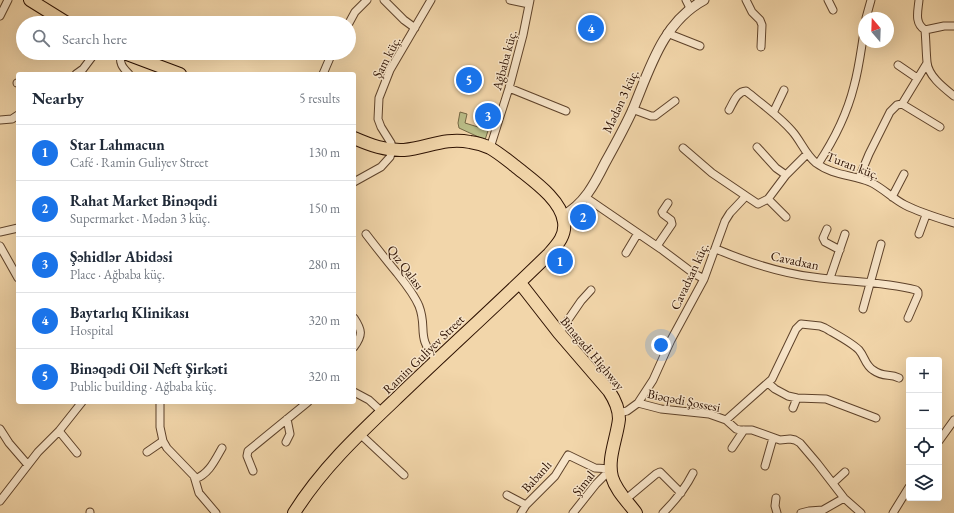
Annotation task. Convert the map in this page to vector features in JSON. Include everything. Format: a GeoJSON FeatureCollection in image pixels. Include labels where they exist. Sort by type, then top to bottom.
{"type":"FeatureCollection","features":[{"type":"Feature","properties":{"kind":"main road"},"geometry":{"type":"LineString","coordinates":[[30,0],[56,16]]}},
{"type":"Feature","properties":{"kind":"main road"},"geometry":{"type":"LineString","coordinates":[[141,60],[174,72]]}},
{"type":"Feature","properties":{"kind":"main road"},"geometry":{"type":"LineString","coordinates":[[356,139],[392,150],[410,149],[448,141],[469,142],[490,148],[542,188],[558,207],[562,216]]}},
{"type":"Feature","properties":{"kind":"main road","name":"Ramin Guliyev Street"},"geometry":{"type":"LineString","coordinates":[[295,513],[326,469],[360,434],[520,283],[558,245],[564,229],[562,216]]}},
{"type":"Feature","properties":{"kind":"main road","name":"Binagadi Highway"},"geometry":{"type":"LineString","coordinates":[[520,283],[559,333],[615,400],[619,413],[611,469],[615,485],[636,513]]}},
{"type":"Feature","properties":{"kind":"street"},"geometry":{"type":"LineString","coordinates":[[0,16],[8,0]]}},
{"type":"Feature","properties":{"kind":"street"},"geometry":{"type":"LineString","coordinates":[[352,16],[367,0]]}},
{"type":"Feature","properties":{"kind":"street"},"geometry":{"type":"LineString","coordinates":[[384,0],[404,20],[415,28]]}},
{"type":"Feature","properties":{"kind":"street","name":"Şam küç."},"geometry":{"type":"LineString","coordinates":[[392,150],[391,143],[378,119],[379,98],[390,70],[431,0]]}},
{"type":"Feature","properties":{"kind":"street"},"geometry":{"type":"LineString","coordinates":[[510,0],[530,2]]}},
{"type":"Feature","properties":{"kind":"street","name":"Mədən 3 küç."},"geometry":{"type":"LineString","coordinates":[[562,216],[571,211],[585,197],[601,171],[632,109],[655,55],[667,33],[688,4],[704,0]]}},
{"type":"Feature","properties":{"kind":"street"},"geometry":{"type":"LineString","coordinates":[[746,0],[752,12],[762,24],[761,47]]}},
{"type":"Feature","properties":{"kind":"street"},"geometry":{"type":"LineString","coordinates":[[828,0],[833,10]]}},
{"type":"Feature","properties":{"kind":"street"},"geometry":{"type":"LineString","coordinates":[[868,12],[871,0]]}},
{"type":"Feature","properties":{"kind":"street"},"geometry":{"type":"LineString","coordinates":[[919,0],[917,17],[918,23],[925,30],[927,63],[933,76],[954,96]]}},
{"type":"Feature","properties":{"kind":"street","name":"Ağbaba küç."},"geometry":{"type":"LineString","coordinates":[[490,148],[509,88],[530,2]]}},
{"type":"Feature","properties":{"kind":"street"},"geometry":{"type":"LineString","coordinates":[[925,30],[944,26],[954,26]]}},
{"type":"Feature","properties":{"kind":"street"},"geometry":{"type":"LineString","coordinates":[[667,33],[700,46]]}},
{"type":"Feature","properties":{"kind":"street"},"geometry":{"type":"LineString","coordinates":[[818,164],[834,139],[845,114],[854,86],[861,48]]}},
{"type":"Feature","properties":{"kind":"street"},"geometry":{"type":"LineString","coordinates":[[79,72],[90,60]]}},
{"type":"Feature","properties":{"kind":"street"},"geometry":{"type":"LineString","coordinates":[[120,60],[121,66],[126,72]]}},
{"type":"Feature","properties":{"kind":"street"},"geometry":{"type":"LineString","coordinates":[[324,72],[329,60]]}},
{"type":"Feature","properties":{"kind":"street"},"geometry":{"type":"LineString","coordinates":[[859,178],[890,112],[897,105],[902,104],[916,78],[927,63]]}},
{"type":"Feature","properties":{"kind":"street"},"geometry":{"type":"LineString","coordinates":[[898,65],[916,78]]}},
{"type":"Feature","properties":{"kind":"street"},"geometry":{"type":"LineString","coordinates":[[509,88],[566,111]]}},
{"type":"Feature","properties":{"kind":"street"},"geometry":{"type":"LineString","coordinates":[[773,113],[784,90]]}},
{"type":"Feature","properties":{"kind":"street","name":"Turan küç."},"geometry":{"type":"LineString","coordinates":[[729,110],[740,93],[742,91],[746,91],[773,113],[798,138],[807,154],[818,164],[836,173],[859,178],[872,183],[905,205],[926,215],[954,224]]}},
{"type":"Feature","properties":{"kind":"street"},"geometry":{"type":"LineString","coordinates":[[632,109],[655,116],[675,101]]}},
{"type":"Feature","properties":{"kind":"street"},"geometry":{"type":"LineString","coordinates":[[902,104],[940,127]]}},
{"type":"Feature","properties":{"kind":"street"},"geometry":{"type":"LineString","coordinates":[[0,120],[12,119],[16,116]]}},
{"type":"Feature","properties":{"kind":"street"},"geometry":{"type":"LineString","coordinates":[[756,147],[786,176]]}},
{"type":"Feature","properties":{"kind":"street"},"geometry":{"type":"LineString","coordinates":[[683,148],[712,173],[758,204],[768,199],[786,176],[807,154]]}},
{"type":"Feature","properties":{"kind":"street"},"geometry":{"type":"LineString","coordinates":[[356,181],[381,167],[388,160],[392,150]]}},
{"type":"Feature","properties":{"kind":"street"},"geometry":{"type":"LineString","coordinates":[[892,197],[904,174]]}},
{"type":"Feature","properties":{"kind":"street","name":"Cavadxan küç."},"geometry":{"type":"LineString","coordinates":[[619,413],[627,411],[638,403],[652,380],[671,340],[704,279],[730,213],[746,196]]}},
{"type":"Feature","properties":{"kind":"street"},"geometry":{"type":"LineString","coordinates":[[585,197],[658,246],[692,273],[704,279]]}},
{"type":"Feature","properties":{"kind":"street"},"geometry":{"type":"LineString","coordinates":[[768,199],[786,217]]}},
{"type":"Feature","properties":{"kind":"street"},"geometry":{"type":"LineString","coordinates":[[658,246],[672,224],[671,220],[662,212],[668,203]]}},
{"type":"Feature","properties":{"kind":"street"},"geometry":{"type":"LineString","coordinates":[[919,234],[926,215]]}},
{"type":"Feature","properties":{"kind":"street"},"geometry":{"type":"LineString","coordinates":[[0,232],[16,228]]}},
{"type":"Feature","properties":{"kind":"street"},"geometry":{"type":"LineString","coordinates":[[827,229],[823,238],[825,242],[840,250]]}},
{"type":"Feature","properties":{"kind":"street","name":"Qız Qalası"},"geometry":{"type":"LineString","coordinates":[[366,234],[409,288],[419,306],[424,342],[428,351],[437,360]]}},
{"type":"Feature","properties":{"kind":"street"},"geometry":{"type":"LineString","coordinates":[[626,253],[638,234]]}},
{"type":"Feature","properties":{"kind":"street"},"geometry":{"type":"LineString","coordinates":[[830,278],[846,234]]}},
{"type":"Feature","properties":{"kind":"street"},"geometry":{"type":"LineString","coordinates":[[863,309],[882,244]]}},
{"type":"Feature","properties":{"kind":"street"},"geometry":{"type":"LineString","coordinates":[[0,246],[16,274]]}},
{"type":"Feature","properties":{"kind":"street","name":"Cavadxan"},"geometry":{"type":"LineString","coordinates":[[716,249],[747,262],[806,276],[871,282],[916,290],[918,295],[908,318]]}},
{"type":"Feature","properties":{"kind":"street"},"geometry":{"type":"LineString","coordinates":[[559,333],[581,300],[591,290]]}},
{"type":"Feature","properties":{"kind":"street"},"geometry":{"type":"LineString","coordinates":[[356,320],[361,332],[360,339],[356,344]]}},
{"type":"Feature","properties":{"kind":"street","name":"Biəqədi Şossesi"},"geometry":{"type":"LineString","coordinates":[[726,420],[772,379],[796,328],[803,324],[825,328],[857,348],[867,366],[872,370],[884,376],[895,376],[899,378]]}},
{"type":"Feature","properties":{"kind":"street"},"geometry":{"type":"LineString","coordinates":[[768,383],[781,393],[797,398],[826,399],[876,418]]}},
{"type":"Feature","properties":{"kind":"street"},"geometry":{"type":"LineString","coordinates":[[356,393],[369,400],[382,412]]}},
{"type":"Feature","properties":{"kind":"street"},"geometry":{"type":"LineString","coordinates":[[793,408],[797,398]]}},
{"type":"Feature","properties":{"kind":"street","name":"Biəqədi Şossesi"},"geometry":{"type":"LineString","coordinates":[[638,403],[661,409],[709,414],[726,420],[736,429],[752,430],[780,440],[790,439],[800,443],[818,463],[844,498],[861,513]]}},
{"type":"Feature","properties":{"kind":"street"},"geometry":{"type":"LineString","coordinates":[[0,501],[38,452],[59,431],[80,404]]}},
{"type":"Feature","properties":{"kind":"street"},"geometry":{"type":"LineString","coordinates":[[160,404],[160,426],[163,441],[167,448],[195,479],[199,493],[216,513]]}},
{"type":"Feature","properties":{"kind":"street"},"geometry":{"type":"LineString","coordinates":[[252,471],[247,456],[248,451],[306,404]]}},
{"type":"Feature","properties":{"kind":"street"},"geometry":{"type":"LineString","coordinates":[[286,442],[290,434],[287,419]]}},
{"type":"Feature","properties":{"kind":"street"},"geometry":{"type":"LineString","coordinates":[[942,437],[954,420]]}},
{"type":"Feature","properties":{"kind":"street"},"geometry":{"type":"LineString","coordinates":[[0,429],[9,443],[28,465]]}},
{"type":"Feature","properties":{"kind":"street"},"geometry":{"type":"LineString","coordinates":[[732,448],[744,430]]}},
{"type":"Feature","properties":{"kind":"street"},"geometry":{"type":"LineString","coordinates":[[59,431],[76,453]]}},
{"type":"Feature","properties":{"kind":"street"},"geometry":{"type":"LineString","coordinates":[[360,434],[404,476]]}},
{"type":"Feature","properties":{"kind":"street"},"geometry":{"type":"LineString","coordinates":[[765,466],[773,438]]}},
{"type":"Feature","properties":{"kind":"street"},"geometry":{"type":"LineString","coordinates":[[147,452],[163,441]]}},
{"type":"Feature","properties":{"kind":"street"},"geometry":{"type":"LineString","coordinates":[[195,479],[208,471],[222,448]]}},
{"type":"Feature","properties":{"kind":"street","name":"Babanlı"},"geometry":{"type":"LineString","coordinates":[[521,513],[526,505],[555,476],[568,455],[595,468],[611,469]]}},
{"type":"Feature","properties":{"kind":"street","name":"Şimal"},"geometry":{"type":"LineString","coordinates":[[573,513],[596,484],[611,469]]}},
{"type":"Feature","properties":{"kind":"street"},"geometry":{"type":"LineString","coordinates":[[625,500],[660,472],[681,493]]}},
{"type":"Feature","properties":{"kind":"street"},"geometry":{"type":"LineString","coordinates":[[833,483],[845,472]]}},
{"type":"Feature","properties":{"kind":"street"},"geometry":{"type":"LineString","coordinates":[[663,513],[681,493],[693,473]]}},
{"type":"Feature","properties":{"kind":"street"},"geometry":{"type":"LineString","coordinates":[[893,513],[906,492]]}},
{"type":"Feature","properties":{"kind":"street"},"geometry":{"type":"LineString","coordinates":[[507,495],[526,505]]}},
{"type":"Feature","properties":{"kind":"street"},"geometry":{"type":"LineString","coordinates":[[776,498],[775,506],[777,513]]}},
{"type":"Feature","properties":{"kind":"street"},"geometry":{"type":"LineString","coordinates":[[801,513],[809,511],[824,511],[844,498]]}},
{"type":"Feature","properties":{"kind":"green space"},"geometry":{"type":"Polygon","coordinates":[[[486,104],[496,106],[485,140],[459,128],[458,123],[460,112],[467,114],[465,123],[478,127],[486,104]]]}},
{"type":"Feature","properties":{"kind":"place","name":"Baytarlıq Klinikası"},"geometry":{"type":"Point","coordinates":[591,28]}},
{"type":"Feature","properties":{"kind":"place","name":"Binəqədi Oil Neft Şirkəti"},"geometry":{"type":"Point","coordinates":[469,80]}},
{"type":"Feature","properties":{"kind":"place","name":"Şəhidlər Abidəsi"},"geometry":{"type":"Point","coordinates":[488,116]}},
{"type":"Feature","properties":{"kind":"place","name":"Rahat Market Binəqədi"},"geometry":{"type":"Point","coordinates":[583,217]}},
{"type":"Feature","properties":{"kind":"place","name":"Star Lahmacun"},"geometry":{"type":"Point","coordinates":[560,261]}}]}
